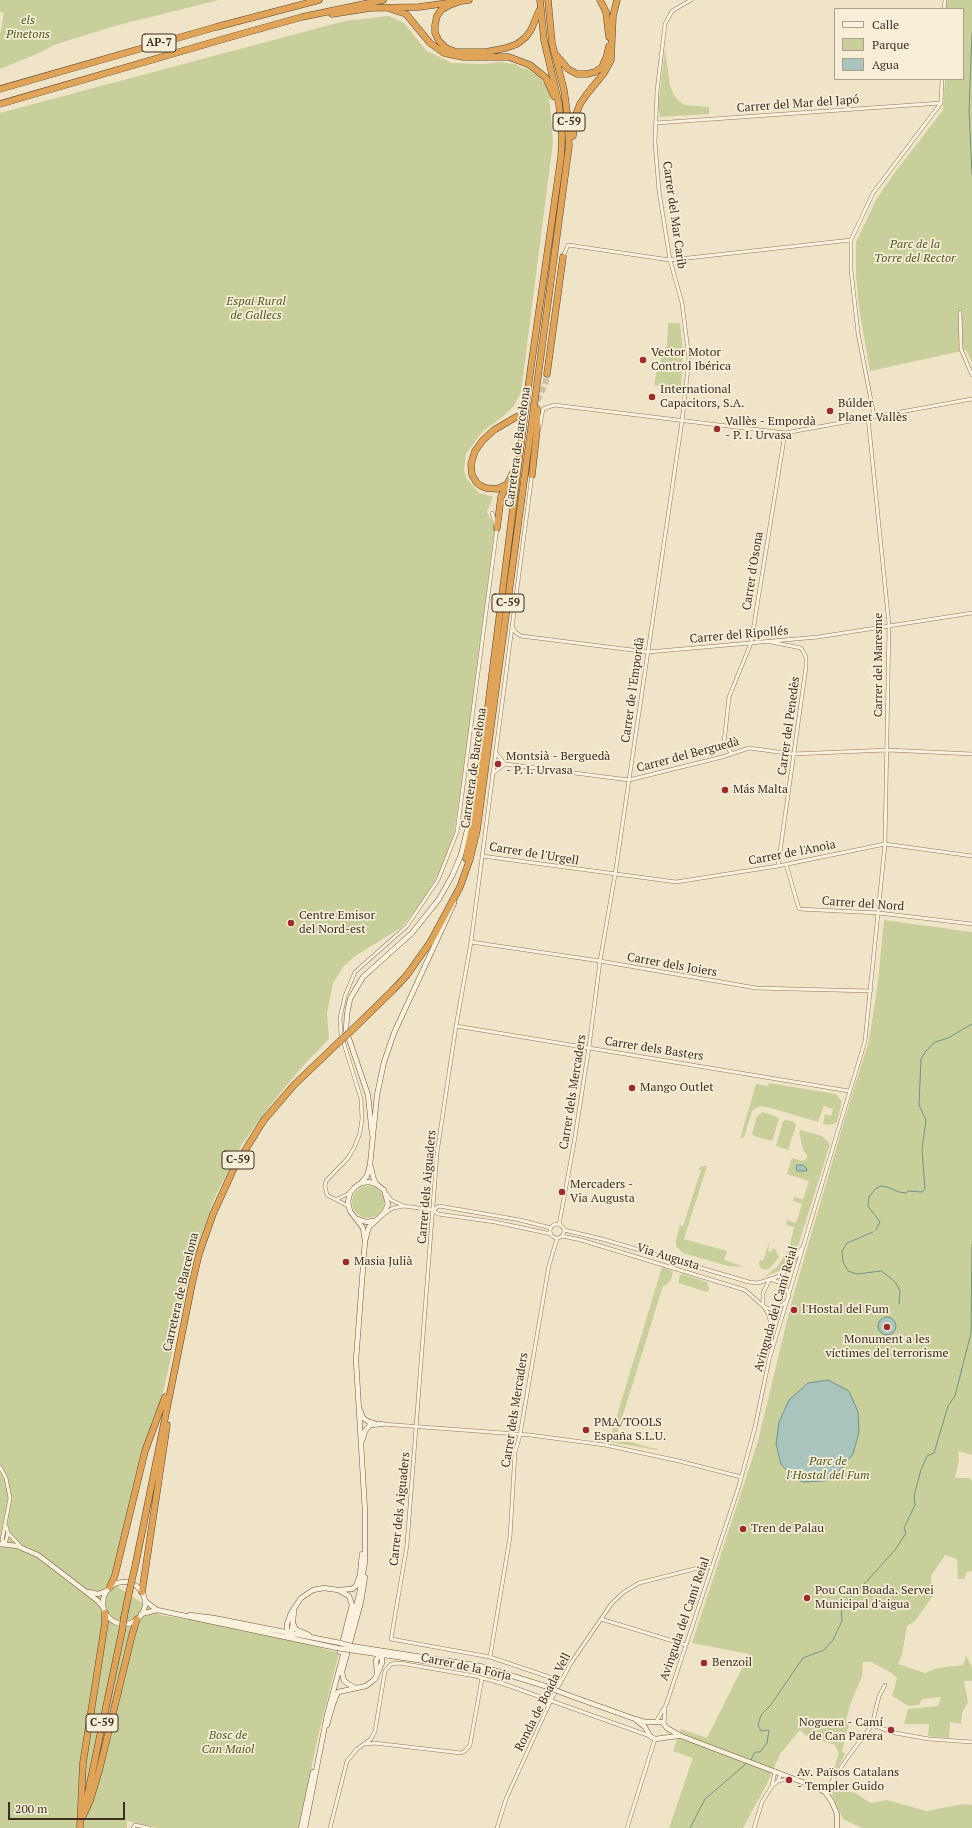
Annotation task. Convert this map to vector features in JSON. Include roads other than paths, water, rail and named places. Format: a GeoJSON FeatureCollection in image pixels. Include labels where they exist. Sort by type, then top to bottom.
{"type":"FeatureCollection","features":[{"type":"Feature","properties":{"kind":"highway","name":"AP-7"},"geometry":{"type":"LineString","coordinates":[[0,89],[216,27],[319,0]]}},
{"type":"Feature","properties":{"kind":"highway","name":"AP-7"},"geometry":{"type":"LineString","coordinates":[[0,104],[302,17],[382,0]]}},
{"type":"Feature","properties":{"kind":"highway"},"geometry":{"type":"LineString","coordinates":[[302,17],[370,8],[419,7],[469,0]]}},
{"type":"Feature","properties":{"kind":"highway","name":"Carretera de Barcelona"},"geometry":{"type":"LineString","coordinates":[[455,894],[469,847],[474,818],[476,788],[549,236],[560,169],[562,141],[560,112],[545,45],[540,0]]}},
{"type":"Feature","properties":{"kind":"highway","name":"Carretera de Barcelona"},"geometry":{"type":"LineString","coordinates":[[83,1816],[199,1254],[222,1192],[244,1150],[273,1108],[305,1073],[379,1005],[407,975],[431,941],[460,887],[474,844],[480,814],[569,146],[569,122],[564,90],[550,34],[548,0]]}},
{"type":"Feature","properties":{"kind":"highway"},"geometry":{"type":"LineString","coordinates":[[554,53],[568,70],[577,74],[591,74],[602,66],[608,54],[609,37],[606,12],[600,0]]}},
{"type":"Feature","properties":{"kind":"highway"},"geometry":{"type":"LineString","coordinates":[[564,192],[569,182],[573,130],[578,111],[583,99],[604,73],[611,60],[613,16],[617,0]]}},
{"type":"Feature","properties":{"kind":"highway"},"geometry":{"type":"LineString","coordinates":[[460,1],[450,4],[441,10],[435,20],[434,29],[436,37],[442,45],[451,50],[462,53],[491,51],[517,44],[526,38],[540,8]]}},
{"type":"Feature","properties":{"kind":"highway"},"geometry":{"type":"LineString","coordinates":[[388,8],[406,14],[430,43],[444,53],[463,57],[509,57],[530,65],[541,74],[549,84],[560,112]]}},
{"type":"Feature","properties":{"kind":"highway"},"geometry":{"type":"LineString","coordinates":[[0,108],[15,100]]}},
{"type":"Feature","properties":{"kind":"highway"},"geometry":{"type":"LineString","coordinates":[[547,374],[563,256]]}},
{"type":"Feature","properties":{"kind":"highway"},"geometry":{"type":"LineString","coordinates":[[532,475],[538,422],[536,392]]}},
{"type":"Feature","properties":{"kind":"highway"},"geometry":{"type":"LineString","coordinates":[[508,484],[497,489],[481,486],[472,475],[471,464],[475,451],[483,440],[494,430],[516,417]]}},
{"type":"Feature","properties":{"kind":"highway"},"geometry":{"type":"LineString","coordinates":[[497,528],[500,503],[521,451]]}},
{"type":"Feature","properties":{"kind":"highway"},"geometry":{"type":"LineString","coordinates":[[108,1589],[115,1576],[146,1451],[172,1383]]}},
{"type":"Feature","properties":{"kind":"highway"},"geometry":{"type":"LineString","coordinates":[[142,1592],[169,1413],[169,1394]]}},
{"type":"Feature","properties":{"kind":"highway"},"geometry":{"type":"LineString","coordinates":[[80,1828],[83,1763],[105,1623],[104,1610]]}},
{"type":"Feature","properties":{"kind":"highway"},"geometry":{"type":"LineString","coordinates":[[83,1816],[90,1801],[99,1771],[132,1635],[139,1617]]}},
{"type":"Feature","properties":{"kind":"highway","name":"C-59"},"geometry":{"type":"LineString","coordinates":[[80,1828],[83,1816]]}},
{"type":"Feature","properties":{"kind":"street","name":"Carrer del Mar Carib"},"geometry":{"type":"LineString","coordinates":[[682,421],[689,359],[682,303],[670,260],[660,191],[655,142],[665,24],[672,11],[691,0]]}},
{"type":"Feature","properties":{"kind":"street"},"geometry":{"type":"LineString","coordinates":[[874,416],[858,333],[851,270],[851,240],[873,193],[941,103],[942,80]]}},
{"type":"Feature","properties":{"kind":"street","name":"Carrer del Mar del Japó"},"geometry":{"type":"LineString","coordinates":[[656,123],[941,103]]}},
{"type":"Feature","properties":{"kind":"street"},"geometry":{"type":"LineString","coordinates":[[563,256],[568,245],[670,260],[851,240]]}},
{"type":"Feature","properties":{"kind":"street"},"geometry":{"type":"LineString","coordinates":[[960,312],[961,349],[972,375]]}},
{"type":"Feature","properties":{"kind":"street"},"geometry":{"type":"LineString","coordinates":[[682,421],[785,433],[972,399]]}},
{"type":"Feature","properties":{"kind":"street","name":"Carrer de l'Urgell"},"geometry":{"type":"LineString","coordinates":[[615,875],[482,856],[541,414],[543,409],[558,405],[682,421]]}},
{"type":"Feature","properties":{"kind":"street","name":"Carrer del Maresme"},"geometry":{"type":"LineString","coordinates":[[868,418],[889,626],[888,750],[885,844],[879,913]]}},
{"type":"Feature","properties":{"kind":"street","name":"Carrer de l'Empordà"},"geometry":{"type":"LineString","coordinates":[[600,961],[615,875],[682,421]]}},
{"type":"Feature","properties":{"kind":"street","name":"Carrer d'Osona"},"geometry":{"type":"LineString","coordinates":[[732,754],[724,743],[729,697],[751,643],[785,433]]}},
{"type":"Feature","properties":{"kind":"street"},"geometry":{"type":"LineString","coordinates":[[348,1206],[327,1195],[326,1181],[348,1158],[360,1133],[362,1119],[361,1099],[341,1034],[340,1018],[344,996],[356,972],[407,926],[438,880],[457,832],[497,528],[492,513]]}},
{"type":"Feature","properties":{"kind":"street","name":"Carrer del Ripollés"},"geometry":{"type":"LineString","coordinates":[[512,626],[515,632],[521,636],[648,652],[818,637],[972,613]]}},
{"type":"Feature","properties":{"kind":"street","name":"Carrer del Penedès"},"geometry":{"type":"LineString","coordinates":[[768,641],[801,648],[806,657],[806,667],[778,866]]}},
{"type":"Feature","properties":{"kind":"street","name":"Carrer del Berguedà"},"geometry":{"type":"LineString","coordinates":[[505,764],[629,780],[732,754],[749,748],[793,754],[888,750],[972,754]]}},
{"type":"Feature","properties":{"kind":"street"},"geometry":{"type":"LineString","coordinates":[[492,774],[505,764],[495,752]]}},
{"type":"Feature","properties":{"kind":"street"},"geometry":{"type":"LineString","coordinates":[[372,1134],[368,1095],[346,1030],[348,1007],[354,991],[363,977],[425,919],[446,888],[461,855],[468,830],[476,788]]}},
{"type":"Feature","properties":{"kind":"street","name":"Carrer de l'Anoia"},"geometry":{"type":"LineString","coordinates":[[615,875],[676,882],[778,866],[885,844],[972,856]]}},
{"type":"Feature","properties":{"kind":"street","name":"Carrer dels Aiguaders"},"geometry":{"type":"LineString","coordinates":[[482,856],[471,942],[456,1026],[437,1153],[407,1545],[391,1639],[490,1657]]}},
{"type":"Feature","properties":{"kind":"street","name":"Carrer del Nord"},"geometry":{"type":"LineString","coordinates":[[786,864],[798,909],[879,913],[972,924]]}},
{"type":"Feature","properties":{"kind":"street"},"geometry":{"type":"LineString","coordinates":[[337,1200],[350,1193],[367,1176],[370,1165],[377,1095],[384,1062],[394,1033],[453,906],[460,887]]}},
{"type":"Feature","properties":{"kind":"street","name":"Avinguda del Camí Reial"},"geometry":{"type":"LineString","coordinates":[[655,1721],[666,1705],[741,1477],[755,1427],[770,1360],[865,1041],[879,913]]}},
{"type":"Feature","properties":{"kind":"street","name":"Carrer dels Joiers"},"geometry":{"type":"LineString","coordinates":[[471,942],[600,961],[756,988],[871,991]]}},
{"type":"Feature","properties":{"kind":"street","name":"Carrer dels Mercaders"},"geometry":{"type":"LineString","coordinates":[[559,1225],[589,1047],[600,961]]}},
{"type":"Feature","properties":{"kind":"street","name":"Carrer dels Basters"},"geometry":{"type":"LineString","coordinates":[[456,1026],[849,1091]]}},
{"type":"Feature","properties":{"kind":"street"},"geometry":{"type":"LineString","coordinates":[[370,1165],[376,1184]]}},
{"type":"Feature","properties":{"kind":"street"},"geometry":{"type":"LineString","coordinates":[[361,1183],[368,1182],[376,1184],[386,1193],[390,1200],[404,1206],[433,1210],[438,1214],[488,1221],[550,1234],[557,1238],[562,1236],[564,1230],[559,1225],[554,1225],[551,1228],[508,1217],[439,1206],[433,1210]]}},
{"type":"Feature","properties":{"kind":"street"},"geometry":{"type":"LineString","coordinates":[[350,1193],[348,1206],[363,1228],[365,1242]]}},
{"type":"Feature","properties":{"kind":"street"},"geometry":{"type":"LineString","coordinates":[[384,1213],[388,1204],[386,1193]]}},
{"type":"Feature","properties":{"kind":"street"},"geometry":{"type":"LineString","coordinates":[[304,1828],[304,1812],[364,1570],[366,1547],[365,1511],[356,1362],[365,1242],[369,1227],[375,1220],[393,1208],[404,1206]]}},
{"type":"Feature","properties":{"kind":"street"},"geometry":{"type":"LineString","coordinates":[[356,1218],[366,1222],[375,1220]]}},
{"type":"Feature","properties":{"kind":"street"},"geometry":{"type":"LineString","coordinates":[[550,1234],[551,1228]]}},
{"type":"Feature","properties":{"kind":"street","name":"Via Augusta"},"geometry":{"type":"LineString","coordinates":[[564,1230],[602,1238],[749,1282],[758,1283],[780,1276],[789,1268],[804,1244]]}},
{"type":"Feature","properties":{"kind":"street","name":"Via Augusta"},"geometry":{"type":"LineString","coordinates":[[562,1236],[581,1240],[736,1286],[745,1290],[763,1306],[772,1328],[770,1360]]}},
{"type":"Feature","properties":{"kind":"street","name":"Carrer dels Mercaders"},"geometry":{"type":"LineString","coordinates":[[490,1657],[510,1537],[515,1452],[520,1435],[549,1265],[557,1238]]}},
{"type":"Feature","properties":{"kind":"street"},"geometry":{"type":"LineString","coordinates":[[770,1279],[784,1284],[789,1298],[785,1304],[776,1309],[772,1310],[763,1306],[763,1293],[770,1279]]}},
{"type":"Feature","properties":{"kind":"street"},"geometry":{"type":"LineString","coordinates":[[358,1406],[363,1418],[369,1422],[520,1435],[605,1445],[679,1461],[741,1477]]}},
{"type":"Feature","properties":{"kind":"street"},"geometry":{"type":"LineString","coordinates":[[361,1446],[364,1431],[370,1425],[382,1424]]}},
{"type":"Feature","properties":{"kind":"street"},"geometry":{"type":"LineString","coordinates":[[0,1467],[6,1478],[10,1498],[2,1544]]}},
{"type":"Feature","properties":{"kind":"street"},"geometry":{"type":"LineString","coordinates":[[296,1639],[289,1634],[287,1624],[301,1598],[313,1590],[324,1588],[338,1590],[352,1589],[356,1586],[360,1575],[365,1511]]}},
{"type":"Feature","properties":{"kind":"street"},"geometry":{"type":"LineString","coordinates":[[6,1526],[8,1533],[21,1547]]}},
{"type":"Feature","properties":{"kind":"street"},"geometry":{"type":"LineString","coordinates":[[0,1534],[4,1531]]}},
{"type":"Feature","properties":{"kind":"street"},"geometry":{"type":"LineString","coordinates":[[2,1544],[8,1533]]}},
{"type":"Feature","properties":{"kind":"street"},"geometry":{"type":"LineString","coordinates":[[2,1544],[21,1547],[44,1558],[98,1601],[112,1620],[121,1625],[127,1625],[139,1617],[157,1610]]}},
{"type":"Feature","properties":{"kind":"street","name":"Ronda de Boada Vell"},"geometry":{"type":"LineString","coordinates":[[497,1828],[506,1799],[551,1700],[571,1663],[618,1597],[639,1583],[702,1567],[712,1567]]}},
{"type":"Feature","properties":{"kind":"street"},"geometry":{"type":"LineString","coordinates":[[355,1688],[344,1681],[342,1672],[364,1587],[364,1570]]}},
{"type":"Feature","properties":{"kind":"street"},"geometry":{"type":"LineString","coordinates":[[83,1590],[94,1594],[120,1583],[126,1583],[135,1586],[142,1592],[145,1601],[157,1610],[214,1618],[320,1639]]}},
{"type":"Feature","properties":{"kind":"street"},"geometry":{"type":"LineString","coordinates":[[104,1610],[103,1598],[108,1589]]}},
{"type":"Feature","properties":{"kind":"street"},"geometry":{"type":"LineString","coordinates":[[327,1715],[328,1700],[352,1605],[349,1596],[338,1590]]}},
{"type":"Feature","properties":{"kind":"street"},"geometry":{"type":"LineString","coordinates":[[139,1617],[145,1601]]}},
{"type":"Feature","properties":{"kind":"street"},"geometry":{"type":"LineString","coordinates":[[283,1636],[289,1634],[294,1625],[294,1609]]}},
{"type":"Feature","properties":{"kind":"street"},"geometry":{"type":"LineString","coordinates":[[180,1614],[196,1619],[296,1639],[339,1645]]}},
{"type":"Feature","properties":{"kind":"street"},"geometry":{"type":"LineString","coordinates":[[601,1619],[686,1645]]}},
{"type":"Feature","properties":{"kind":"street"},"geometry":{"type":"LineString","coordinates":[[271,1629],[280,1628],[287,1624]]}},
{"type":"Feature","properties":{"kind":"street"},"geometry":{"type":"LineString","coordinates":[[294,1625],[295,1629],[320,1639],[368,1654],[376,1663]]}},
{"type":"Feature","properties":{"kind":"street"},"geometry":{"type":"LineString","coordinates":[[351,1648],[373,1649],[465,1663],[510,1674],[635,1720],[655,1721],[681,1736],[766,1767],[825,1792],[835,1809],[837,1828]]}},
{"type":"Feature","properties":{"kind":"street"},"geometry":{"type":"LineString","coordinates":[[373,1649],[380,1654],[382,1663]]}},
{"type":"Feature","properties":{"kind":"street"},"geometry":{"type":"LineString","coordinates":[[358,1651],[510,1674]]}},
{"type":"Feature","properties":{"kind":"street"},"geometry":{"type":"LineString","coordinates":[[377,1674],[377,1657],[385,1651]]}},
{"type":"Feature","properties":{"kind":"street"},"geometry":{"type":"LineString","coordinates":[[319,1751],[338,1692],[370,1684],[382,1663],[396,1656]]}},
{"type":"Feature","properties":{"kind":"street"},"geometry":{"type":"LineString","coordinates":[[490,1657],[561,1681]]}},
{"type":"Feature","properties":{"kind":"street","name":"Carrer de la Forja"},"geometry":{"type":"LineString","coordinates":[[365,1745],[371,1739],[375,1731],[385,1671],[391,1664],[400,1663],[482,1678],[504,1684],[649,1734]]}},
{"type":"Feature","properties":{"kind":"street"},"geometry":{"type":"LineString","coordinates":[[330,1828],[347,1760],[357,1749],[374,1743],[461,1753],[465,1752],[470,1745],[482,1678]]}},
{"type":"Feature","properties":{"kind":"street"},"geometry":{"type":"LineString","coordinates":[[825,1792],[848,1756],[872,1725],[879,1696],[885,1686]]}},
{"type":"Feature","properties":{"kind":"street","name":"Avinguda del Camí Reial"},"geometry":{"type":"LineString","coordinates":[[666,1705],[666,1726]]}},
{"type":"Feature","properties":{"kind":"street"},"geometry":{"type":"LineString","coordinates":[[635,1720],[655,1739],[681,1736]]}},
{"type":"Feature","properties":{"kind":"street"},"geometry":{"type":"LineString","coordinates":[[649,1734],[648,1726],[655,1721]]}},
{"type":"Feature","properties":{"kind":"street"},"geometry":{"type":"LineString","coordinates":[[872,1725],[895,1733],[929,1739],[972,1742]]}},
{"type":"Feature","properties":{"kind":"street"},"geometry":{"type":"LineString","coordinates":[[663,1738],[666,1732],[666,1726]]}},
{"type":"Feature","properties":{"kind":"street"},"geometry":{"type":"LineString","coordinates":[[627,1828],[655,1739]]}},
{"type":"Feature","properties":{"kind":"street"},"geometry":{"type":"LineString","coordinates":[[304,1828],[312,1802],[316,1761]]}},
{"type":"Feature","properties":{"kind":"street"},"geometry":{"type":"LineString","coordinates":[[772,1786],[775,1771]]}},
{"type":"Feature","properties":{"kind":"street"},"geometry":{"type":"LineString","coordinates":[[778,1781],[781,1773]]}},
{"type":"Feature","properties":{"kind":"street"},"geometry":{"type":"LineString","coordinates":[[754,1828],[762,1802],[772,1786],[778,1781],[794,1778]]}},
{"type":"Feature","properties":{"kind":"street"},"geometry":{"type":"LineString","coordinates":[[134,1826],[149,1828]]}},
{"type":"Feature","properties":{"kind":"water"},"geometry":{"type":"Polygon","coordinates":[[[797,1165],[803,1165],[807,1171],[797,1171],[797,1165]]]}},
{"type":"Feature","properties":{"kind":"water"},"geometry":{"type":"Polygon","coordinates":[[[887,1317],[893,1320],[896,1326],[893,1332],[887,1335],[881,1332],[878,1326],[881,1320],[887,1317]]]}},
{"type":"Feature","properties":{"kind":"water"},"geometry":{"type":"Polygon","coordinates":[[[828,1380],[849,1391],[858,1412],[859,1432],[853,1454],[840,1470],[824,1481],[803,1482],[791,1476],[781,1464],[776,1444],[779,1422],[789,1400],[808,1383],[828,1380]]]}},
{"type":"Feature","properties":{"kind":"waterway"},"geometry":{"type":"LineString","coordinates":[[972,33],[969,110],[972,174]]}},
{"type":"Feature","properties":{"kind":"waterway"},"geometry":{"type":"LineString","coordinates":[[876,1230],[880,1222],[868,1206],[869,1197],[875,1189],[881,1186],[906,1193],[908,1191],[922,1192],[925,1189],[922,1150],[926,1120],[919,1105],[921,1059],[925,1052],[935,1042],[948,1038],[972,1024]]}},
{"type":"Feature","properties":{"kind":"waterway"},"geometry":{"type":"LineString","coordinates":[[873,1232],[847,1243],[842,1251],[843,1262],[848,1271],[857,1274],[881,1271],[888,1276],[896,1283],[900,1291],[899,1304]]}},
{"type":"Feature","properties":{"kind":"waterway"},"geometry":{"type":"LineString","coordinates":[[751,1760],[755,1752],[760,1752],[767,1743],[769,1730],[761,1731],[758,1725],[761,1715],[770,1706],[803,1658],[824,1650],[833,1640],[842,1621],[841,1606],[866,1582],[895,1550],[906,1533],[904,1528],[915,1505],[914,1496],[921,1470],[927,1456],[934,1453],[948,1406],[955,1396],[971,1333],[972,1244]]}},
{"type":"Feature","properties":{"kind":"waterway"},"geometry":{"type":"LineString","coordinates":[[690,1828],[705,1799],[747,1763]]}},
{"type":"Feature","properties":{"kind":"tunnel"},"geometry":{"type":"LineString","coordinates":[[516,417],[528,409],[538,399],[545,385],[547,374]]}},
{"type":"Feature","properties":{"kind":"place","name":"Vector Motor Control Ibérica"},"geometry":{"type":"Point","coordinates":[643,360]}},
{"type":"Feature","properties":{"kind":"place","name":"International Capacitors, S.A."},"geometry":{"type":"Point","coordinates":[652,397]}},
{"type":"Feature","properties":{"kind":"place","name":"Búlder Planet Vallès"},"geometry":{"type":"Point","coordinates":[830,411]}},
{"type":"Feature","properties":{"kind":"place","name":"Vallès - Empordà - P. I. Urvasa"},"geometry":{"type":"Point","coordinates":[717,429]}},
{"type":"Feature","properties":{"kind":"place","name":"Montsià - Berguedà - P. I. Urvasa"},"geometry":{"type":"Point","coordinates":[498,764]}},
{"type":"Feature","properties":{"kind":"place","name":"Más Malta"},"geometry":{"type":"Point","coordinates":[725,790]}},
{"type":"Feature","properties":{"kind":"place","name":"Centre Emisor del Nord-est"},"geometry":{"type":"Point","coordinates":[291,923]}},
{"type":"Feature","properties":{"kind":"place","name":"Mango Outlet"},"geometry":{"type":"Point","coordinates":[632,1088]}},
{"type":"Feature","properties":{"kind":"place","name":"Mercaders - Via Augusta"},"geometry":{"type":"Point","coordinates":[562,1192]}},
{"type":"Feature","properties":{"kind":"place","name":"Masia Julià"},"geometry":{"type":"Point","coordinates":[346,1262]}},
{"type":"Feature","properties":{"kind":"place","name":"l'Hostal del Fum"},"geometry":{"type":"Point","coordinates":[794,1310]}},
{"type":"Feature","properties":{"kind":"place","name":"Monument a les víctimes del terrorisme"},"geometry":{"type":"Point","coordinates":[887,1327]}},
{"type":"Feature","properties":{"kind":"place","name":"PMA/TOOLS España S.L.U."},"geometry":{"type":"Point","coordinates":[586,1430]}},
{"type":"Feature","properties":{"kind":"place","name":"Tren de Palau"},"geometry":{"type":"Point","coordinates":[743,1529]}},
{"type":"Feature","properties":{"kind":"place","name":"Pou Can Boada. Servei Municipal d'aigua"},"geometry":{"type":"Point","coordinates":[807,1598]}},
{"type":"Feature","properties":{"kind":"place","name":"Benzoil"},"geometry":{"type":"Point","coordinates":[704,1663]}},
{"type":"Feature","properties":{"kind":"place","name":"Noguera - Camí de Can Parera"},"geometry":{"type":"Point","coordinates":[891,1730]}},
{"type":"Feature","properties":{"kind":"place","name":"Av. Països Catalans - Templer Guido"},"geometry":{"type":"Point","coordinates":[789,1780]}},
{"type":"Feature","properties":{"kind":"park label","name":"els Pinetons"},"geometry":{"type":"Point","coordinates":[28,28]}},
{"type":"Feature","properties":{"kind":"park label","name":"Parc de la Torre del Rector"},"geometry":{"type":"Point","coordinates":[915,252]}},
{"type":"Feature","properties":{"kind":"park label","name":"Espai Rural de Gallecs"},"geometry":{"type":"Point","coordinates":[256,309]}},
{"type":"Feature","properties":{"kind":"park label","name":"Parc de l'Hostal del Fum"},"geometry":{"type":"Point","coordinates":[828,1469]}},
{"type":"Feature","properties":{"kind":"park label","name":"Bosc de Can Maiol"},"geometry":{"type":"Point","coordinates":[228,1743]}}]}
